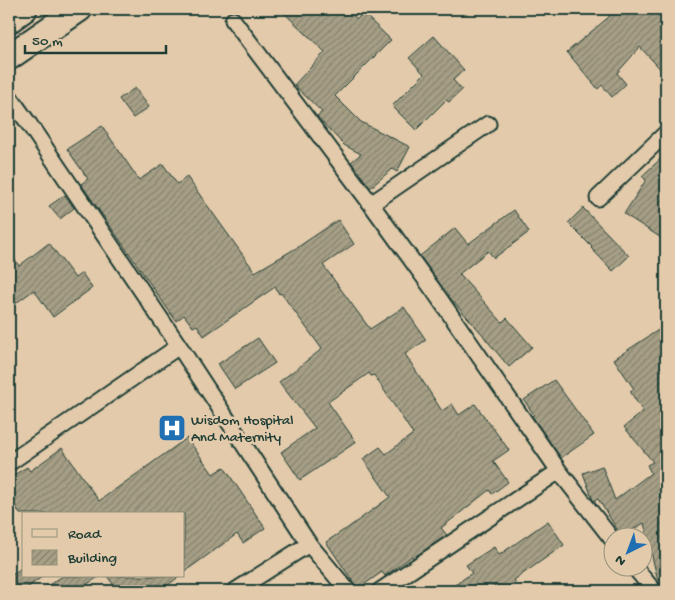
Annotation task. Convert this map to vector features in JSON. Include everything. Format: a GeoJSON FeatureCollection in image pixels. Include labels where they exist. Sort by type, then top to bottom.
{"type":"FeatureCollection","features":[{"type":"Feature","properties":{"kind":"main road"},"geometry":{"type":"LineString","coordinates":[[9,20],[24,9]]}},
{"type":"Feature","properties":{"kind":"main road"},"geometry":{"type":"LineString","coordinates":[[9,58],[79,9]]}},
{"type":"Feature","properties":{"kind":"street"},"geometry":{"type":"LineString","coordinates":[[234,20],[371,204],[559,471],[603,528]]}},
{"type":"Feature","properties":{"kind":"street"},"geometry":{"type":"LineString","coordinates":[[9,96],[179,346],[309,544],[348,591]]}},
{"type":"Feature","properties":{"kind":"street"},"geometry":{"type":"LineString","coordinates":[[371,204],[488,124]]}},
{"type":"Feature","properties":{"kind":"street"},"geometry":{"type":"LineString","coordinates":[[598,198],[666,133]]}},
{"type":"Feature","properties":{"kind":"street"},"geometry":{"type":"LineString","coordinates":[[9,463],[179,346]]}},
{"type":"Feature","properties":{"kind":"street"},"geometry":{"type":"LineString","coordinates":[[380,591],[559,471]]}},
{"type":"Feature","properties":{"kind":"street"},"geometry":{"type":"LineString","coordinates":[[235,591],[309,544]]}},
{"type":"Feature","properties":{"kind":"street"},"geometry":{"type":"LineString","coordinates":[[643,578],[654,591]]}},
{"type":"Feature","properties":{"kind":"building"},"geometry":{"type":"Polygon","coordinates":[[[280,9],[346,9],[357,19],[363,13],[391,40],[335,96],[361,122],[410,147],[397,172],[392,169],[370,188],[351,162],[361,154],[344,145],[317,116],[322,112],[294,85],[325,52],[280,9]]]}},
{"type":"Feature","properties":{"kind":"building"},"geometry":{"type":"Polygon","coordinates":[[[603,9],[666,9],[666,75],[640,47],[617,73],[626,84],[612,97],[602,85],[598,89],[567,52],[610,16],[603,9]]]}},
{"type":"Feature","properties":{"kind":"building"},"geometry":{"type":"Polygon","coordinates":[[[434,36],[464,70],[453,80],[462,90],[449,102],[446,100],[416,130],[392,106],[424,74],[409,58],[434,36]]]}},
{"type":"Feature","properties":{"kind":"building"},"geometry":{"type":"Polygon","coordinates":[[[135,88],[149,107],[133,118],[119,99],[135,88]]]}},
{"type":"Feature","properties":{"kind":"building"},"geometry":{"type":"Polygon","coordinates":[[[102,126],[139,180],[163,164],[177,184],[187,177],[255,272],[298,247],[338,220],[354,244],[323,265],[370,329],[404,307],[426,340],[405,354],[442,411],[452,404],[459,415],[475,404],[509,450],[493,461],[508,482],[492,494],[489,490],[441,528],[447,535],[413,558],[412,556],[385,576],[382,572],[358,589],[326,542],[390,497],[363,459],[380,447],[386,454],[413,434],[374,375],[371,376],[369,373],[328,402],[356,442],[300,480],[281,452],[315,428],[279,382],[322,349],[275,287],[204,336],[197,325],[193,327],[184,315],[176,321],[81,184],[88,179],[67,149],[102,126]]]}},
{"type":"Feature","properties":{"kind":"building"},"geometry":{"type":"Polygon","coordinates":[[[666,154],[666,241],[624,214],[646,180],[642,176],[666,154]]]}},
{"type":"Feature","properties":{"kind":"building"},"geometry":{"type":"Polygon","coordinates":[[[65,195],[74,208],[60,219],[49,206],[65,195]]]}},
{"type":"Feature","properties":{"kind":"building"},"geometry":{"type":"Polygon","coordinates":[[[583,208],[629,256],[613,271],[568,223],[583,208]]]}},
{"type":"Feature","properties":{"kind":"building"},"geometry":{"type":"Polygon","coordinates":[[[514,210],[529,232],[494,258],[488,251],[459,274],[502,322],[507,318],[532,347],[509,367],[450,298],[420,256],[455,228],[468,244],[514,210]]]}},
{"type":"Feature","properties":{"kind":"building"},"geometry":{"type":"Polygon","coordinates":[[[49,243],[75,278],[82,273],[92,288],[53,317],[34,290],[9,308],[9,250],[19,266],[49,243]]]}},
{"type":"Feature","properties":{"kind":"building"},"geometry":{"type":"Polygon","coordinates":[[[666,325],[666,589],[663,590],[658,581],[652,556],[652,528],[645,528],[644,523],[636,528],[616,528],[598,499],[593,500],[583,473],[602,466],[615,500],[651,473],[647,465],[653,462],[624,427],[643,412],[630,391],[634,389],[614,359],[666,325]]]}},
{"type":"Feature","properties":{"kind":"building"},"geometry":{"type":"Polygon","coordinates":[[[258,338],[275,363],[235,389],[218,364],[258,338]]]}},
{"type":"Feature","properties":{"kind":"building"},"geometry":{"type":"Polygon","coordinates":[[[554,380],[594,435],[561,458],[532,416],[534,415],[524,400],[554,380]]]}},
{"type":"Feature","properties":{"kind":"building"},"geometry":{"type":"Polygon","coordinates":[[[187,438],[213,474],[224,467],[265,528],[243,543],[237,534],[185,571],[185,512],[22,512],[20,514],[9,496],[9,478],[27,467],[30,471],[62,448],[99,501],[187,438]]]}},
{"type":"Feature","properties":{"kind":"building"},"geometry":{"type":"Polygon","coordinates":[[[548,521],[564,545],[514,580],[516,582],[501,591],[446,591],[472,573],[466,565],[494,547],[499,555],[548,521]]]}},
{"type":"Feature","properties":{"kind":"building"},"geometry":{"type":"Polygon","coordinates":[[[22,567],[22,578],[40,578],[23,591],[9,591],[9,577],[22,567]]]}},
{"type":"Feature","properties":{"kind":"building"},"geometry":{"type":"Polygon","coordinates":[[[60,578],[97,578],[76,591],[39,591],[60,578]]]}},
{"type":"Feature","properties":{"kind":"building"},"geometry":{"type":"Polygon","coordinates":[[[108,578],[177,578],[160,591],[118,591],[108,578]]]}},
{"type":"Feature","properties":{"kind":"place","name":"Wisdom Hospital And Maternity"},"geometry":{"type":"Point","coordinates":[172,428]}}]}
